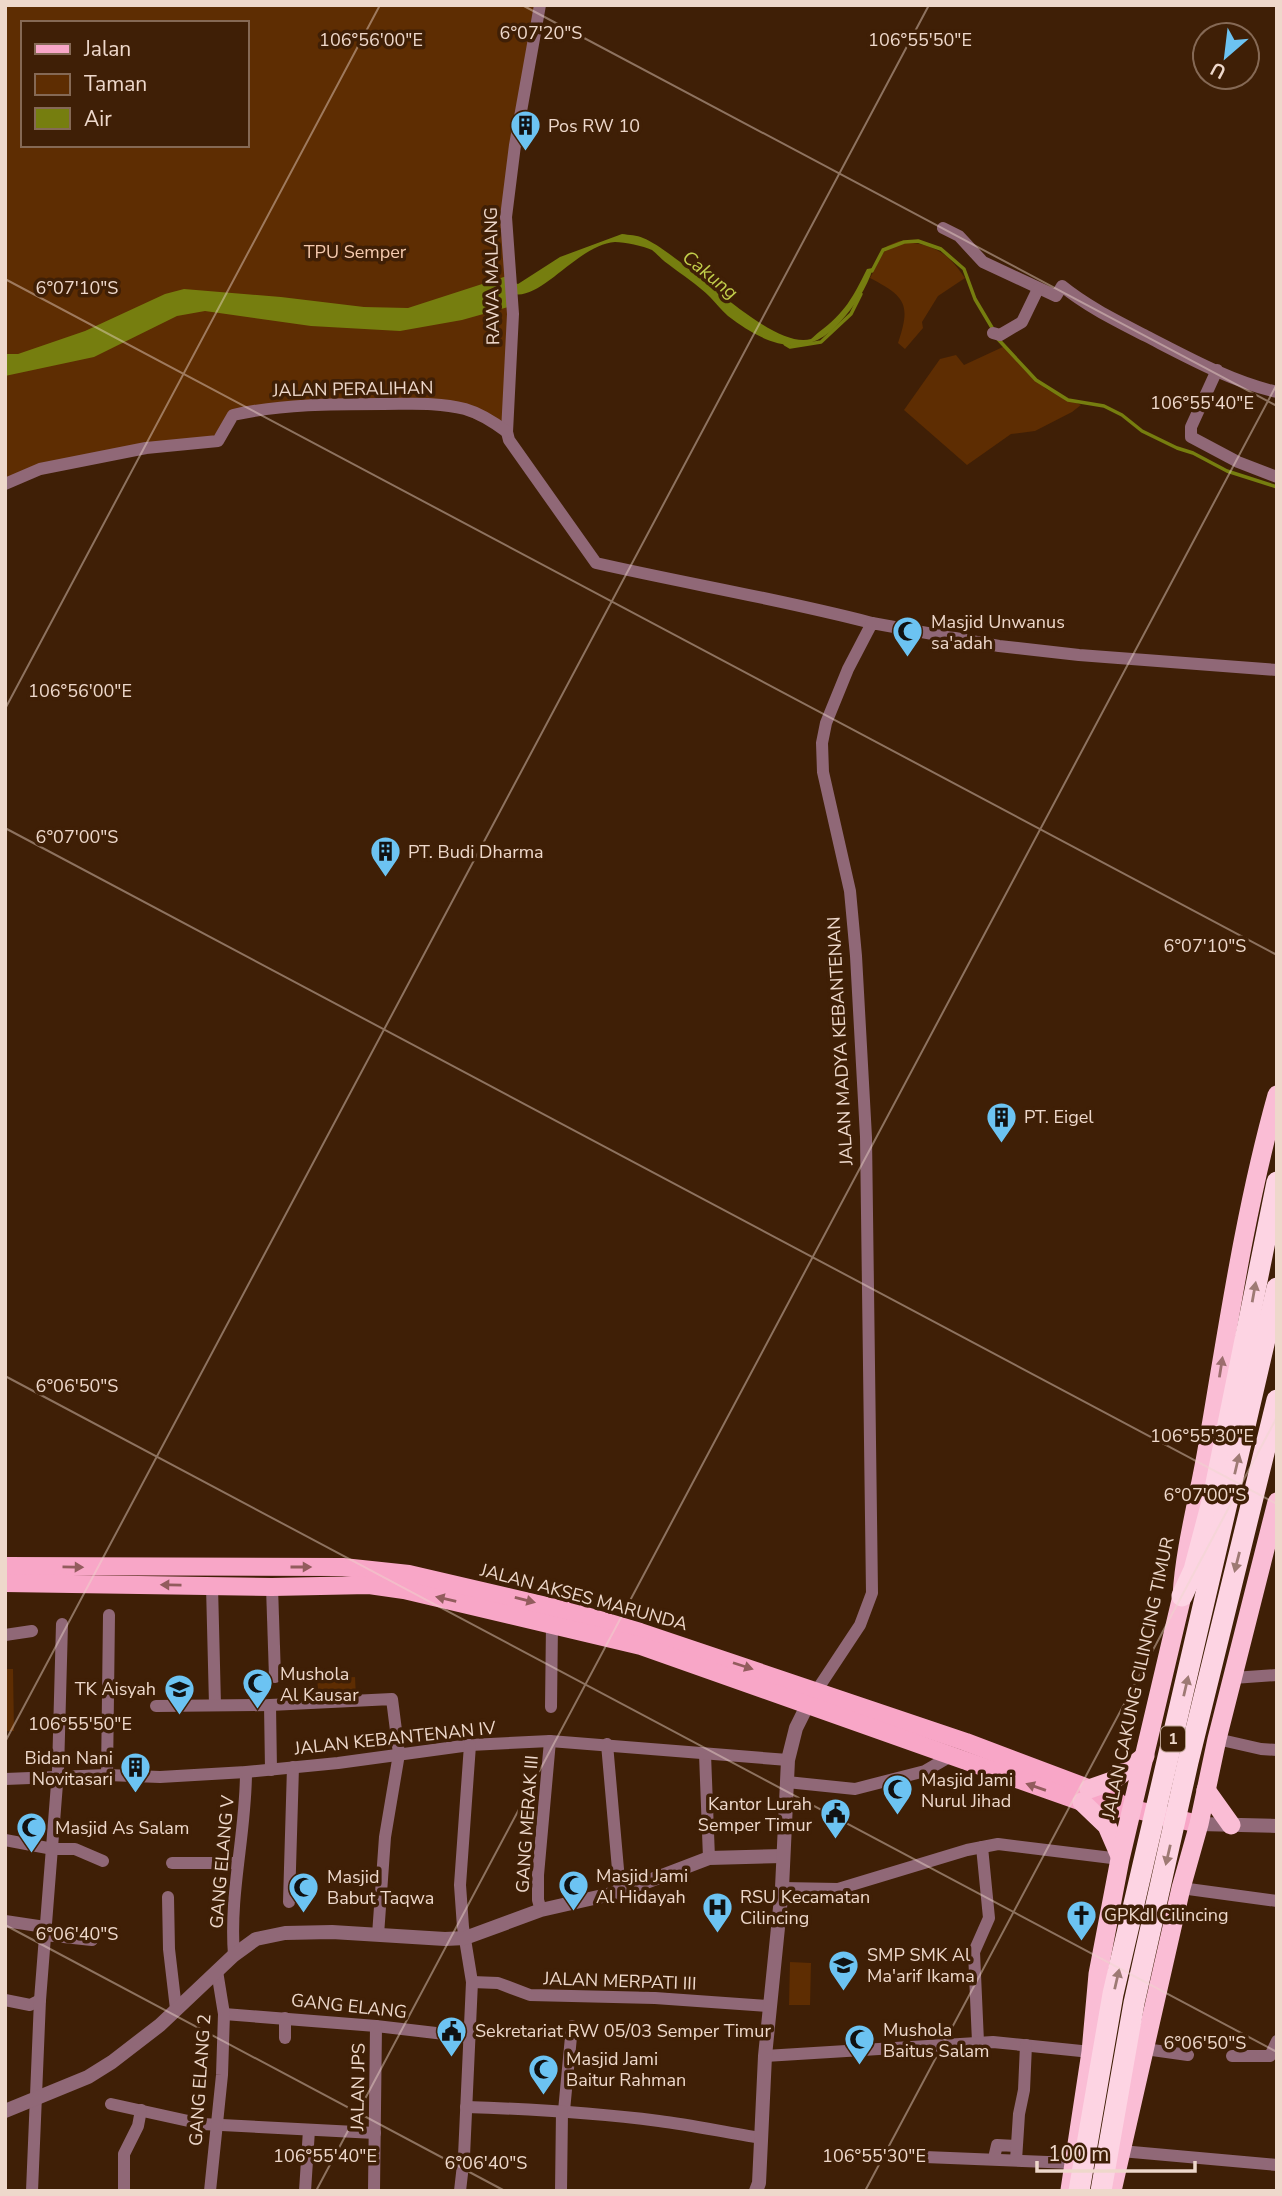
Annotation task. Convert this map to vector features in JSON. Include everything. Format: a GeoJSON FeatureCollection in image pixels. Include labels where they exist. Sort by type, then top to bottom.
{"type":"FeatureCollection","features":[{"type":"Feature","properties":{"kind":"highway","name":"JALAN CAKUNG CILINCING TIMUR"},"geometry":{"type":"LineString","coordinates":[[1070,2191],[1091,2052],[1098,1974],[1128,1808],[1146,1751],[1182,1596],[1183,1576],[1202,1484],[1236,1278],[1277,1095]]}},
{"type":"Feature","properties":{"kind":"highway"},"geometry":{"type":"LineString","coordinates":[[1182,1596],[1195,1570],[1219,1473],[1277,1182]]}},
{"type":"Feature","properties":{"kind":"highway","name":"1"},"geometry":{"type":"LineString","coordinates":[[1079,2191],[1113,1994],[1277,1288]]}},
{"type":"Feature","properties":{"kind":"highway","name":"1"},"geometry":{"type":"LineString","coordinates":[[1101,2191],[1135,2003],[1158,1896],[1277,1400]]}},
{"type":"Feature","properties":{"kind":"highway"},"geometry":{"type":"LineString","coordinates":[[1112,2191],[1181,1888],[1191,1822],[1205,1797],[1277,1502]]}},
{"type":"Feature","properties":{"kind":"highway"},"geometry":{"type":"LineString","coordinates":[[1120,1858],[1107,1826],[1085,1796],[1112,1781],[1146,1751],[1159,1759],[1197,1769],[1212,1765]]}},
{"type":"Feature","properties":{"kind":"highway"},"geometry":{"type":"LineString","coordinates":[[1205,1797],[1231,1825]]}},
{"type":"Feature","properties":{"kind":"main road","name":"JALAN AKSES MARUNDA"},"geometry":{"type":"LineString","coordinates":[[5,1566],[343,1567],[409,1574],[572,1612],[817,1690],[966,1742],[1085,1796]]}},
{"type":"Feature","properties":{"kind":"main road","name":"JALAN AKSES MARUNDA"},"geometry":{"type":"LineString","coordinates":[[5,1583],[272,1587],[369,1585],[404,1590],[642,1646],[949,1757],[1085,1796],[1112,1797],[1128,1808],[1191,1822]]}},
{"type":"Feature","properties":{"kind":"street","name":"RAWA MALANG"},"geometry":{"type":"LineString","coordinates":[[507,432],[513,309],[506,217],[515,145],[540,5]]}},
{"type":"Feature","properties":{"kind":"street"},"geometry":{"type":"LineString","coordinates":[[943,228],[959,236],[983,262],[1056,296],[1062,286],[1100,312],[1217,370],[1277,392]]}},
{"type":"Feature","properties":{"kind":"street"},"geometry":{"type":"LineString","coordinates":[[993,333],[1000,335],[1022,322],[1038,289]]}},
{"type":"Feature","properties":{"kind":"street"},"geometry":{"type":"LineString","coordinates":[[1217,370],[1191,428],[1191,437],[1238,462],[1277,477]]}},
{"type":"Feature","properties":{"kind":"street","name":"JALAN PERALIHAN"},"geometry":{"type":"LineString","coordinates":[[5,484],[40,469],[146,448],[218,441],[233,415],[276,406],[438,404],[467,410],[507,432]]}},
{"type":"Feature","properties":{"kind":"street"},"geometry":{"type":"LineString","coordinates":[[507,432],[511,444],[596,564],[788,602],[872,624],[999,646],[1277,670]]}},
{"type":"Feature","properties":{"kind":"street","name":"JALAN MADYA KEBANTENAN"},"geometry":{"type":"LineString","coordinates":[[756,2191],[759,2182],[769,2007],[782,1888],[788,1760],[796,1728],[806,1706],[860,1625],[872,1593],[866,1137],[856,956],[850,891],[823,772],[822,743],[826,723],[848,669],[872,624]]}},
{"type":"Feature","properties":{"kind":"street"},"geometry":{"type":"LineString","coordinates":[[212,1586],[215,1705]]}},
{"type":"Feature","properties":{"kind":"street"},"geometry":{"type":"LineString","coordinates":[[272,1587],[275,1677]]}},
{"type":"Feature","properties":{"kind":"street"},"geometry":{"type":"LineString","coordinates":[[107,1775],[109,1615]]}},
{"type":"Feature","properties":{"kind":"street"},"geometry":{"type":"LineString","coordinates":[[32,2191],[40,2000],[58,1777],[62,1624]]}},
{"type":"Feature","properties":{"kind":"street"},"geometry":{"type":"LineString","coordinates":[[551,1707],[552,1624]]}},
{"type":"Feature","properties":{"kind":"street"},"geometry":{"type":"LineString","coordinates":[[5,1635],[32,1631]]}},
{"type":"Feature","properties":{"kind":"street"},"geometry":{"type":"LineString","coordinates":[[1233,1678],[1277,1675]]}},
{"type":"Feature","properties":{"kind":"street"},"geometry":{"type":"LineString","coordinates":[[156,1706],[270,1705],[392,1699],[399,1754],[385,1837],[378,1935]]}},
{"type":"Feature","properties":{"kind":"street"},"geometry":{"type":"LineString","coordinates":[[270,1705],[271,1770]]}},
{"type":"Feature","properties":{"kind":"street"},"geometry":{"type":"LineString","coordinates":[[1217,1739],[1277,1751]]}},
{"type":"Feature","properties":{"kind":"street","name":"JALAN KEBANTENAN IV"},"geometry":{"type":"LineString","coordinates":[[5,1779],[107,1775],[160,1777],[246,1772],[470,1745],[550,1741],[788,1760]]}},
{"type":"Feature","properties":{"kind":"street","name":"GANG MERAK III"},"geometry":{"type":"LineString","coordinates":[[541,1910],[538,1900],[538,1875],[550,1741]]}},
{"type":"Feature","properties":{"kind":"street"},"geometry":{"type":"LineString","coordinates":[[607,1744],[620,1892]]}},
{"type":"Feature","properties":{"kind":"street"},"geometry":{"type":"LineString","coordinates":[[460,2191],[472,1982],[460,1885],[470,1745]]}},
{"type":"Feature","properties":{"kind":"street"},"geometry":{"type":"LineString","coordinates":[[705,1754],[709,1858]]}},
{"type":"Feature","properties":{"kind":"street"},"geometry":{"type":"LineString","coordinates":[[787,1782],[855,1789],[925,1771],[949,1757]]}},
{"type":"Feature","properties":{"kind":"street"},"geometry":{"type":"LineString","coordinates":[[289,1902],[293,1767]]}},
{"type":"Feature","properties":{"kind":"street","name":"GANG ELANG V"},"geometry":{"type":"LineString","coordinates":[[234,1955],[237,1863],[246,1772]]}},
{"type":"Feature","properties":{"kind":"street"},"geometry":{"type":"LineString","coordinates":[[1191,1822],[1277,1826]]}},
{"type":"Feature","properties":{"kind":"street"},"geometry":{"type":"LineString","coordinates":[[5,1840],[53,1849],[75,1849],[103,1861]]}},
{"type":"Feature","properties":{"kind":"street"},"geometry":{"type":"LineString","coordinates":[[782,1888],[838,1889],[998,1844],[1120,1858]]}},
{"type":"Feature","properties":{"kind":"street"},"geometry":{"type":"LineString","coordinates":[[978,2042],[974,1952],[989,1918],[982,1847]]}},
{"type":"Feature","properties":{"kind":"street"},"geometry":{"type":"LineString","coordinates":[[5,2111],[88,2077],[112,2062],[160,2025],[234,1955],[256,1940],[285,1933],[332,1932],[465,1938],[541,1910],[620,1892],[709,1858],[783,1856]]}},
{"type":"Feature","properties":{"kind":"street"},"geometry":{"type":"LineString","coordinates":[[172,1863],[237,1863]]}},
{"type":"Feature","properties":{"kind":"street"},"geometry":{"type":"LineString","coordinates":[[1181,1888],[1277,1901]]}},
{"type":"Feature","properties":{"kind":"street"},"geometry":{"type":"LineString","coordinates":[[167,1896],[169,1949],[176,2009]]}},
{"type":"Feature","properties":{"kind":"street"},"geometry":{"type":"LineString","coordinates":[[5,1921],[92,1940]]}},
{"type":"Feature","properties":{"kind":"street","name":"GANG ELANG 2"},"geometry":{"type":"LineString","coordinates":[[210,2191],[222,2075],[224,2014],[216,1971]]}},
{"type":"Feature","properties":{"kind":"street","name":"JALAN MERPATI III"},"geometry":{"type":"LineString","coordinates":[[472,1982],[498,1983],[530,1995],[655,1998],[769,2007]]}},
{"type":"Feature","properties":{"kind":"street"},"geometry":{"type":"LineString","coordinates":[[5,2000],[30,2005],[40,2000]]}},
{"type":"Feature","properties":{"kind":"street","name":"GANG ELANG"},"geometry":{"type":"LineString","coordinates":[[224,2014],[376,2026],[470,2037]]}},
{"type":"Feature","properties":{"kind":"street"},"geometry":{"type":"LineString","coordinates":[[285,2018],[285,2038]]}},
{"type":"Feature","properties":{"kind":"street","name":"JALAN JPS"},"geometry":{"type":"LineString","coordinates":[[374,2191],[376,2026]]}},
{"type":"Feature","properties":{"kind":"street"},"geometry":{"type":"LineString","coordinates":[[561,2191],[563,2111],[572,2026]]}},
{"type":"Feature","properties":{"kind":"street"},"geometry":{"type":"LineString","coordinates":[[1232,2056],[1270,2056],[1277,2041]]}},
{"type":"Feature","properties":{"kind":"street"},"geometry":{"type":"LineString","coordinates":[[765,2056],[978,2042],[1091,2052]]}},
{"type":"Feature","properties":{"kind":"street"},"geometry":{"type":"LineString","coordinates":[[1016,2160],[1026,2045]]}},
{"type":"Feature","properties":{"kind":"street"},"geometry":{"type":"LineString","coordinates":[[1144,2049],[1188,2055]]}},
{"type":"Feature","properties":{"kind":"street"},"geometry":{"type":"LineString","coordinates":[[111,2104],[201,2124],[374,2133]]}},
{"type":"Feature","properties":{"kind":"street"},"geometry":{"type":"LineString","coordinates":[[466,2107],[563,2111],[663,2122],[761,2138]]}},
{"type":"Feature","properties":{"kind":"street"},"geometry":{"type":"LineString","coordinates":[[124,2191],[124,2154],[138,2126],[141,2110]]}},
{"type":"Feature","properties":{"kind":"street"},"geometry":{"type":"LineString","coordinates":[[305,2191],[309,2130]]}},
{"type":"Feature","properties":{"kind":"street"},"geometry":{"type":"LineString","coordinates":[[994,2158],[997,2145],[1016,2146]]}},
{"type":"Feature","properties":{"kind":"street"},"geometry":{"type":"LineString","coordinates":[[1121,2151],[1277,2165]]}},
{"type":"Feature","properties":{"kind":"street"},"geometry":{"type":"LineString","coordinates":[[925,2157],[994,2158],[1073,2164]]}},
{"type":"Feature","properties":{"kind":"green space","name":"TPU Semper"},"geometry":{"type":"Polygon","coordinates":[[[5,5],[540,5],[506,217],[511,292],[507,432],[438,404],[233,415],[218,441],[146,448],[5,484],[5,5]]]}},
{"type":"Feature","properties":{"kind":"green space"},"geometry":{"type":"Polygon","coordinates":[[[899,241],[921,244],[937,250],[951,261],[965,278],[938,296],[922,322],[923,328],[905,349],[898,343],[904,319],[902,303],[891,291],[870,278],[887,246],[899,241]]]}},
{"type":"Feature","properties":{"kind":"green space"},"geometry":{"type":"Polygon","coordinates":[[[1005,346],[1046,389],[1081,405],[1035,431],[1011,434],[967,465],[904,410],[940,359],[956,355],[964,365],[1005,346]]]}},
{"type":"Feature","properties":{"kind":"green space"},"geometry":{"type":"Polygon","coordinates":[[[5,1669],[13,1669],[14,1731],[5,1731],[5,1669]]]}},
{"type":"Feature","properties":{"kind":"green space"},"geometry":{"type":"Polygon","coordinates":[[[355,1677],[356,1697],[319,1699],[317,1679],[355,1677]]]}},
{"type":"Feature","properties":{"kind":"green space"},"geometry":{"type":"Polygon","coordinates":[[[790,1962],[811,1963],[810,2005],[789,2005],[790,1962]]]}},
{"type":"Feature","properties":{"kind":"water"},"geometry":{"type":"Polygon","coordinates":[[[622,234],[641,237],[660,247],[750,317],[773,331],[794,339],[811,339],[836,318],[848,304],[867,269],[873,268],[860,297],[840,322],[813,342],[799,345],[770,341],[742,326],[728,316],[705,292],[652,250],[629,243],[601,245],[537,289],[525,294],[514,294],[512,282],[518,284],[560,257],[622,234]]]}},
{"type":"Feature","properties":{"kind":"water"},"geometry":{"type":"Polygon","coordinates":[[[510,275],[512,306],[462,320],[400,331],[311,326],[205,311],[177,316],[94,357],[5,376],[5,354],[18,354],[85,331],[165,294],[184,289],[364,307],[408,308],[510,275]]]}},
{"type":"Feature","properties":{"kind":"waterway","name":"Cakung"},"geometry":{"type":"LineString","coordinates":[[872,271],[883,250],[904,242],[918,241],[941,249],[964,269],[975,299],[994,331]]}},
{"type":"Feature","properties":{"kind":"waterway","name":"Cakung"},"geometry":{"type":"LineString","coordinates":[[785,344],[790,347],[821,342],[851,314],[861,294]]}},
{"type":"Feature","properties":{"kind":"waterway","name":"Cakung"},"geometry":{"type":"LineString","coordinates":[[997,338],[1036,380],[1068,400],[1104,406],[1122,415],[1142,431],[1177,448],[1193,453],[1227,471],[1277,487]]}},
{"type":"Feature","properties":{"kind":"place","name":"Pos RW 10"},"geometry":{"type":"Point","coordinates":[525,153]}},
{"type":"Feature","properties":{"kind":"place","name":"Masjid Unwanus sa'adah"},"geometry":{"type":"Point","coordinates":[908,659]}},
{"type":"Feature","properties":{"kind":"place","name":"PT. Budi Dharma"},"geometry":{"type":"Point","coordinates":[385,879]}},
{"type":"Feature","properties":{"kind":"place","name":"PT. Eigel"},"geometry":{"type":"Point","coordinates":[1001,1144]}},
{"type":"Feature","properties":{"kind":"place","name":"Mushola Al Kausar"},"geometry":{"type":"Point","coordinates":[257,1711]}},
{"type":"Feature","properties":{"kind":"place","name":"TK Aisyah"},"geometry":{"type":"Point","coordinates":[179,1716]}},
{"type":"Feature","properties":{"kind":"place","name":"Bidan Nani Novitasari"},"geometry":{"type":"Point","coordinates":[136,1795]}},
{"type":"Feature","properties":{"kind":"place","name":"Masjid Jami Nurul Jihad"},"geometry":{"type":"Point","coordinates":[898,1817]}},
{"type":"Feature","properties":{"kind":"place","name":"Kantor Lurah Semper Timur"},"geometry":{"type":"Point","coordinates":[835,1841]}},
{"type":"Feature","properties":{"kind":"place","name":"Masjid As Salam"},"geometry":{"type":"Point","coordinates":[32,1855]}},
{"type":"Feature","properties":{"kind":"place","name":"Masjid Jami Al Hidayah"},"geometry":{"type":"Point","coordinates":[573,1913]}},
{"type":"Feature","properties":{"kind":"place","name":"Masjid Babut Taqwa"},"geometry":{"type":"Point","coordinates":[304,1914]}},
{"type":"Feature","properties":{"kind":"place","name":"RSU Kecamatan Cilincing"},"geometry":{"type":"Point","coordinates":[717,1934]}},
{"type":"Feature","properties":{"kind":"place","name":"GPKdI Cilincing"},"geometry":{"type":"Point","coordinates":[1081,1942]}},
{"type":"Feature","properties":{"kind":"place","name":"SMP SMK Al Ma'arif Ikama"},"geometry":{"type":"Point","coordinates":[844,1992]}},
{"type":"Feature","properties":{"kind":"place","name":"Sekretariat RW 05/03 Semper Timur"},"geometry":{"type":"Point","coordinates":[452,2058]}},
{"type":"Feature","properties":{"kind":"place","name":"Mushola Baitus Salam"},"geometry":{"type":"Point","coordinates":[860,2067]}},
{"type":"Feature","properties":{"kind":"place","name":"Masjid Jami Baitur Rahman"},"geometry":{"type":"Point","coordinates":[543,2096]}}]}
